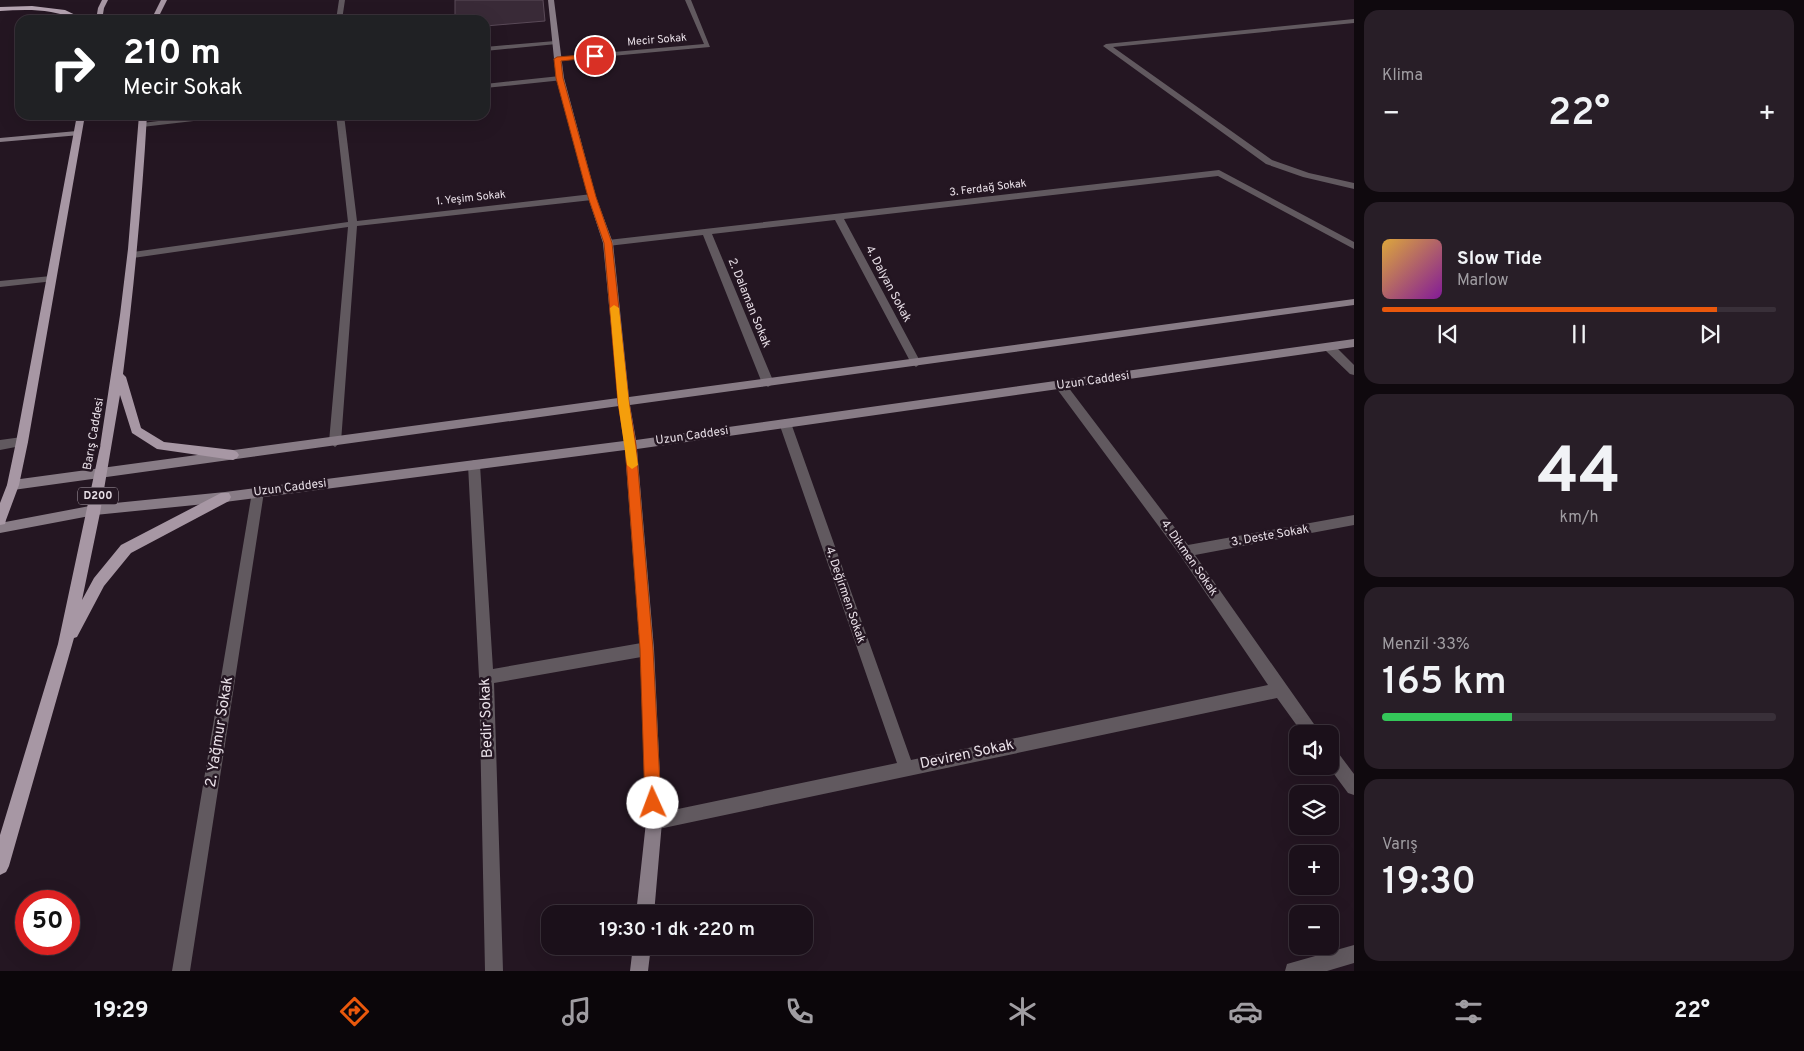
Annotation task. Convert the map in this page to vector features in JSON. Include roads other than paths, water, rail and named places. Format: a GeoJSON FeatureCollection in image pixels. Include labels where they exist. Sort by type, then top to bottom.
{"type":"FeatureCollection","features":[{"type":"Feature","properties":{"kind":"highway"},"geometry":{"type":"LineString","coordinates":[[0,5],[50,1]]}},
{"type":"Feature","properties":{"kind":"highway"},"geometry":{"type":"LineString","coordinates":[[0,10],[49,8],[73,15]]}},
{"type":"Feature","properties":{"kind":"main road"},"geometry":{"type":"LineString","coordinates":[[100,15],[105,0]]}},
{"type":"Feature","properties":{"kind":"main road"},"geometry":{"type":"LineString","coordinates":[[156,15],[164,0]]}},
{"type":"Feature","properties":{"kind":"main road"},"geometry":{"type":"LineString","coordinates":[[551,0],[560,78],[592,197],[608,243],[624,403],[631,445],[647,649],[654,822],[646,905]]}},
{"type":"Feature","properties":{"kind":"main road"},"geometry":{"type":"LineString","coordinates":[[0,520],[12,485],[22,442],[80,120]]}},
{"type":"Feature","properties":{"kind":"main road","name":"Barış Caddesi"},"geometry":{"type":"LineString","coordinates":[[0,866],[64,645],[95,510],[119,374],[133,255],[142,120]]}},
{"type":"Feature","properties":{"kind":"main road"},"geometry":{"type":"LineString","coordinates":[[0,140],[77,133]]}},
{"type":"Feature","properties":{"kind":"main road"},"geometry":{"type":"LineString","coordinates":[[12,485],[1354,302]]}},
{"type":"Feature","properties":{"kind":"main road","name":"Uzun Caddesi"},"geometry":{"type":"LineString","coordinates":[[0,528],[95,510],[225,497],[631,445],[1061,386],[1354,343]]}},
{"type":"Feature","properties":{"kind":"main road"},"geometry":{"type":"LineString","coordinates":[[119,374],[136,430],[161,446],[233,455]]}},
{"type":"Feature","properties":{"kind":"main road"},"geometry":{"type":"LineString","coordinates":[[64,645],[100,582],[126,549],[154,532],[225,497]]}},
{"type":"Feature","properties":{"kind":"main road"},"geometry":{"type":"LineString","coordinates":[[639,971],[641,955]]}},
{"type":"Feature","properties":{"kind":"street"},"geometry":{"type":"LineString","coordinates":[[340,15],[342,0]]}},
{"type":"Feature","properties":{"kind":"street","name":"Mecir Sokak"},"geometry":{"type":"LineString","coordinates":[[557,59],[708,46],[688,0]]}},
{"type":"Feature","properties":{"kind":"street"},"geometry":{"type":"LineString","coordinates":[[1354,21],[1106,46],[1269,162],[1306,175],[1354,186]]}},
{"type":"Feature","properties":{"kind":"street"},"geometry":{"type":"LineString","coordinates":[[490,49],[555,43]]}},
{"type":"Feature","properties":{"kind":"street"},"geometry":{"type":"LineString","coordinates":[[490,85],[560,78]]}},
{"type":"Feature","properties":{"kind":"street"},"geometry":{"type":"LineString","coordinates":[[335,442],[353,224],[341,120]]}},
{"type":"Feature","properties":{"kind":"street","name":"3. Ferdağ Sokak"},"geometry":{"type":"LineString","coordinates":[[608,243],[1219,173],[1354,246]]}},
{"type":"Feature","properties":{"kind":"street","name":"1. Yeşim Sokak"},"geometry":{"type":"LineString","coordinates":[[133,255],[353,224],[592,197]]}},
{"type":"Feature","properties":{"kind":"street","name":"4. Dalyan Sokak"},"geometry":{"type":"LineString","coordinates":[[838,217],[916,363]]}},
{"type":"Feature","properties":{"kind":"street","name":"2. Dalaman Sokak"},"geometry":{"type":"LineString","coordinates":[[707,232],[768,383]]}},
{"type":"Feature","properties":{"kind":"street"},"geometry":{"type":"LineString","coordinates":[[0,284],[51,279]]}},
{"type":"Feature","properties":{"kind":"street"},"geometry":{"type":"LineString","coordinates":[[1330,348],[1354,371]]}},
{"type":"Feature","properties":{"kind":"street","name":"4. Dikmen Sokak"},"geometry":{"type":"LineString","coordinates":[[1061,386],[1185,552],[1306,725]]}},
{"type":"Feature","properties":{"kind":"street","name":"4. Değirmen Sokak"},"geometry":{"type":"LineString","coordinates":[[785,423],[906,767]]}},
{"type":"Feature","properties":{"kind":"street"},"geometry":{"type":"LineString","coordinates":[[0,445],[22,442]]}},
{"type":"Feature","properties":{"kind":"street","name":"Bedir Sokak"},"geometry":{"type":"LineString","coordinates":[[474,465],[486,677],[494,971]]}},
{"type":"Feature","properties":{"kind":"street","name":"2. Yağmur Sokak"},"geometry":{"type":"LineString","coordinates":[[181,971],[258,492]]}},
{"type":"Feature","properties":{"kind":"street","name":"3. Deste Sokak"},"geometry":{"type":"LineString","coordinates":[[1185,552],[1354,520]]}},
{"type":"Feature","properties":{"kind":"street"},"geometry":{"type":"LineString","coordinates":[[486,677],[647,649]]}},
{"type":"Feature","properties":{"kind":"street","name":"Deviren Sokak"},"geometry":{"type":"LineString","coordinates":[[654,822],[906,767],[1280,690]]}},
{"type":"Feature","properties":{"kind":"street"},"geometry":{"type":"LineString","coordinates":[[1339,768],[1354,788]]}},
{"type":"Feature","properties":{"kind":"street"},"geometry":{"type":"LineString","coordinates":[[1294,971],[1354,954]]}}]}
